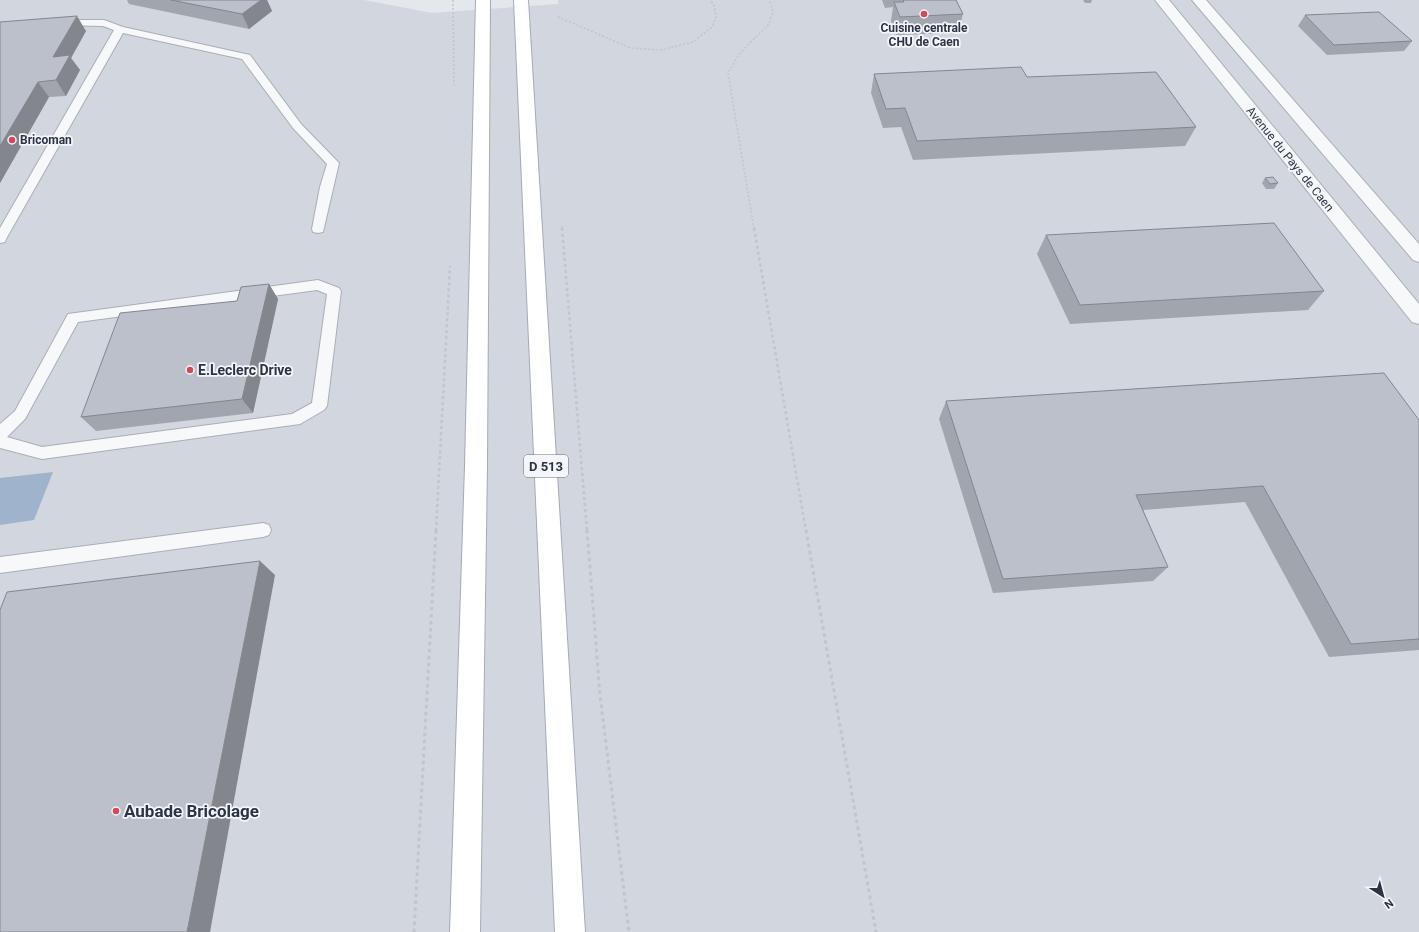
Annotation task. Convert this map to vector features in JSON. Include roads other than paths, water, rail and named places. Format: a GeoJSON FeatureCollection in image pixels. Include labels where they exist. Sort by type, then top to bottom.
{"type":"FeatureCollection","features":[{"type":"Feature","properties":{"kind":"main road"},"geometry":{"type":"LineString","coordinates":[[465,932],[475,570],[481,248],[483,0]]}},
{"type":"Feature","properties":{"kind":"main road","name":"D 513"},"geometry":{"type":"LineString","coordinates":[[521,0],[570,932]]}},
{"type":"Feature","properties":{"kind":"street","name":"Avenue du Pays de Caen"},"geometry":{"type":"LineString","coordinates":[[1162,0],[1419,317]]}},
{"type":"Feature","properties":{"kind":"street"},"geometry":{"type":"LineString","coordinates":[[1199,0],[1419,256]]}},
{"type":"Feature","properties":{"kind":"lane"},"geometry":{"type":"LineString","coordinates":[[45,23],[104,23],[120,29],[246,57],[284,111],[315,148],[333,164],[326,186],[318,229]]}},
{"type":"Feature","properties":{"kind":"lane"},"geometry":{"type":"LineString","coordinates":[[0,239],[120,29]]}},
{"type":"Feature","properties":{"kind":"lane"},"geometry":{"type":"LineString","coordinates":[[0,434],[20,415],[73,318],[318,285],[334,291],[319,406],[295,420],[42,453],[0,442]]}},
{"type":"Feature","properties":{"kind":"lane"},"geometry":{"type":"LineString","coordinates":[[0,566],[263,530]]}},
{"type":"Feature","properties":{"kind":"water"},"geometry":{"type":"Polygon","coordinates":[[[53,472],[34,520],[0,525],[0,478],[53,472]]]}},
{"type":"Feature","properties":{"kind":"place","name":"Cuisine centrale CHU de Caen"},"geometry":{"type":"Point","coordinates":[924,14]}},
{"type":"Feature","properties":{"kind":"place","name":"Bricoman"},"geometry":{"type":"Point","coordinates":[12,140]}},
{"type":"Feature","properties":{"kind":"place","name":"E.Leclerc Drive"},"geometry":{"type":"Point","coordinates":[190,370]}},
{"type":"Feature","properties":{"kind":"place","name":"Aubade Bricolage"},"geometry":{"type":"Point","coordinates":[116,811]}}]}
